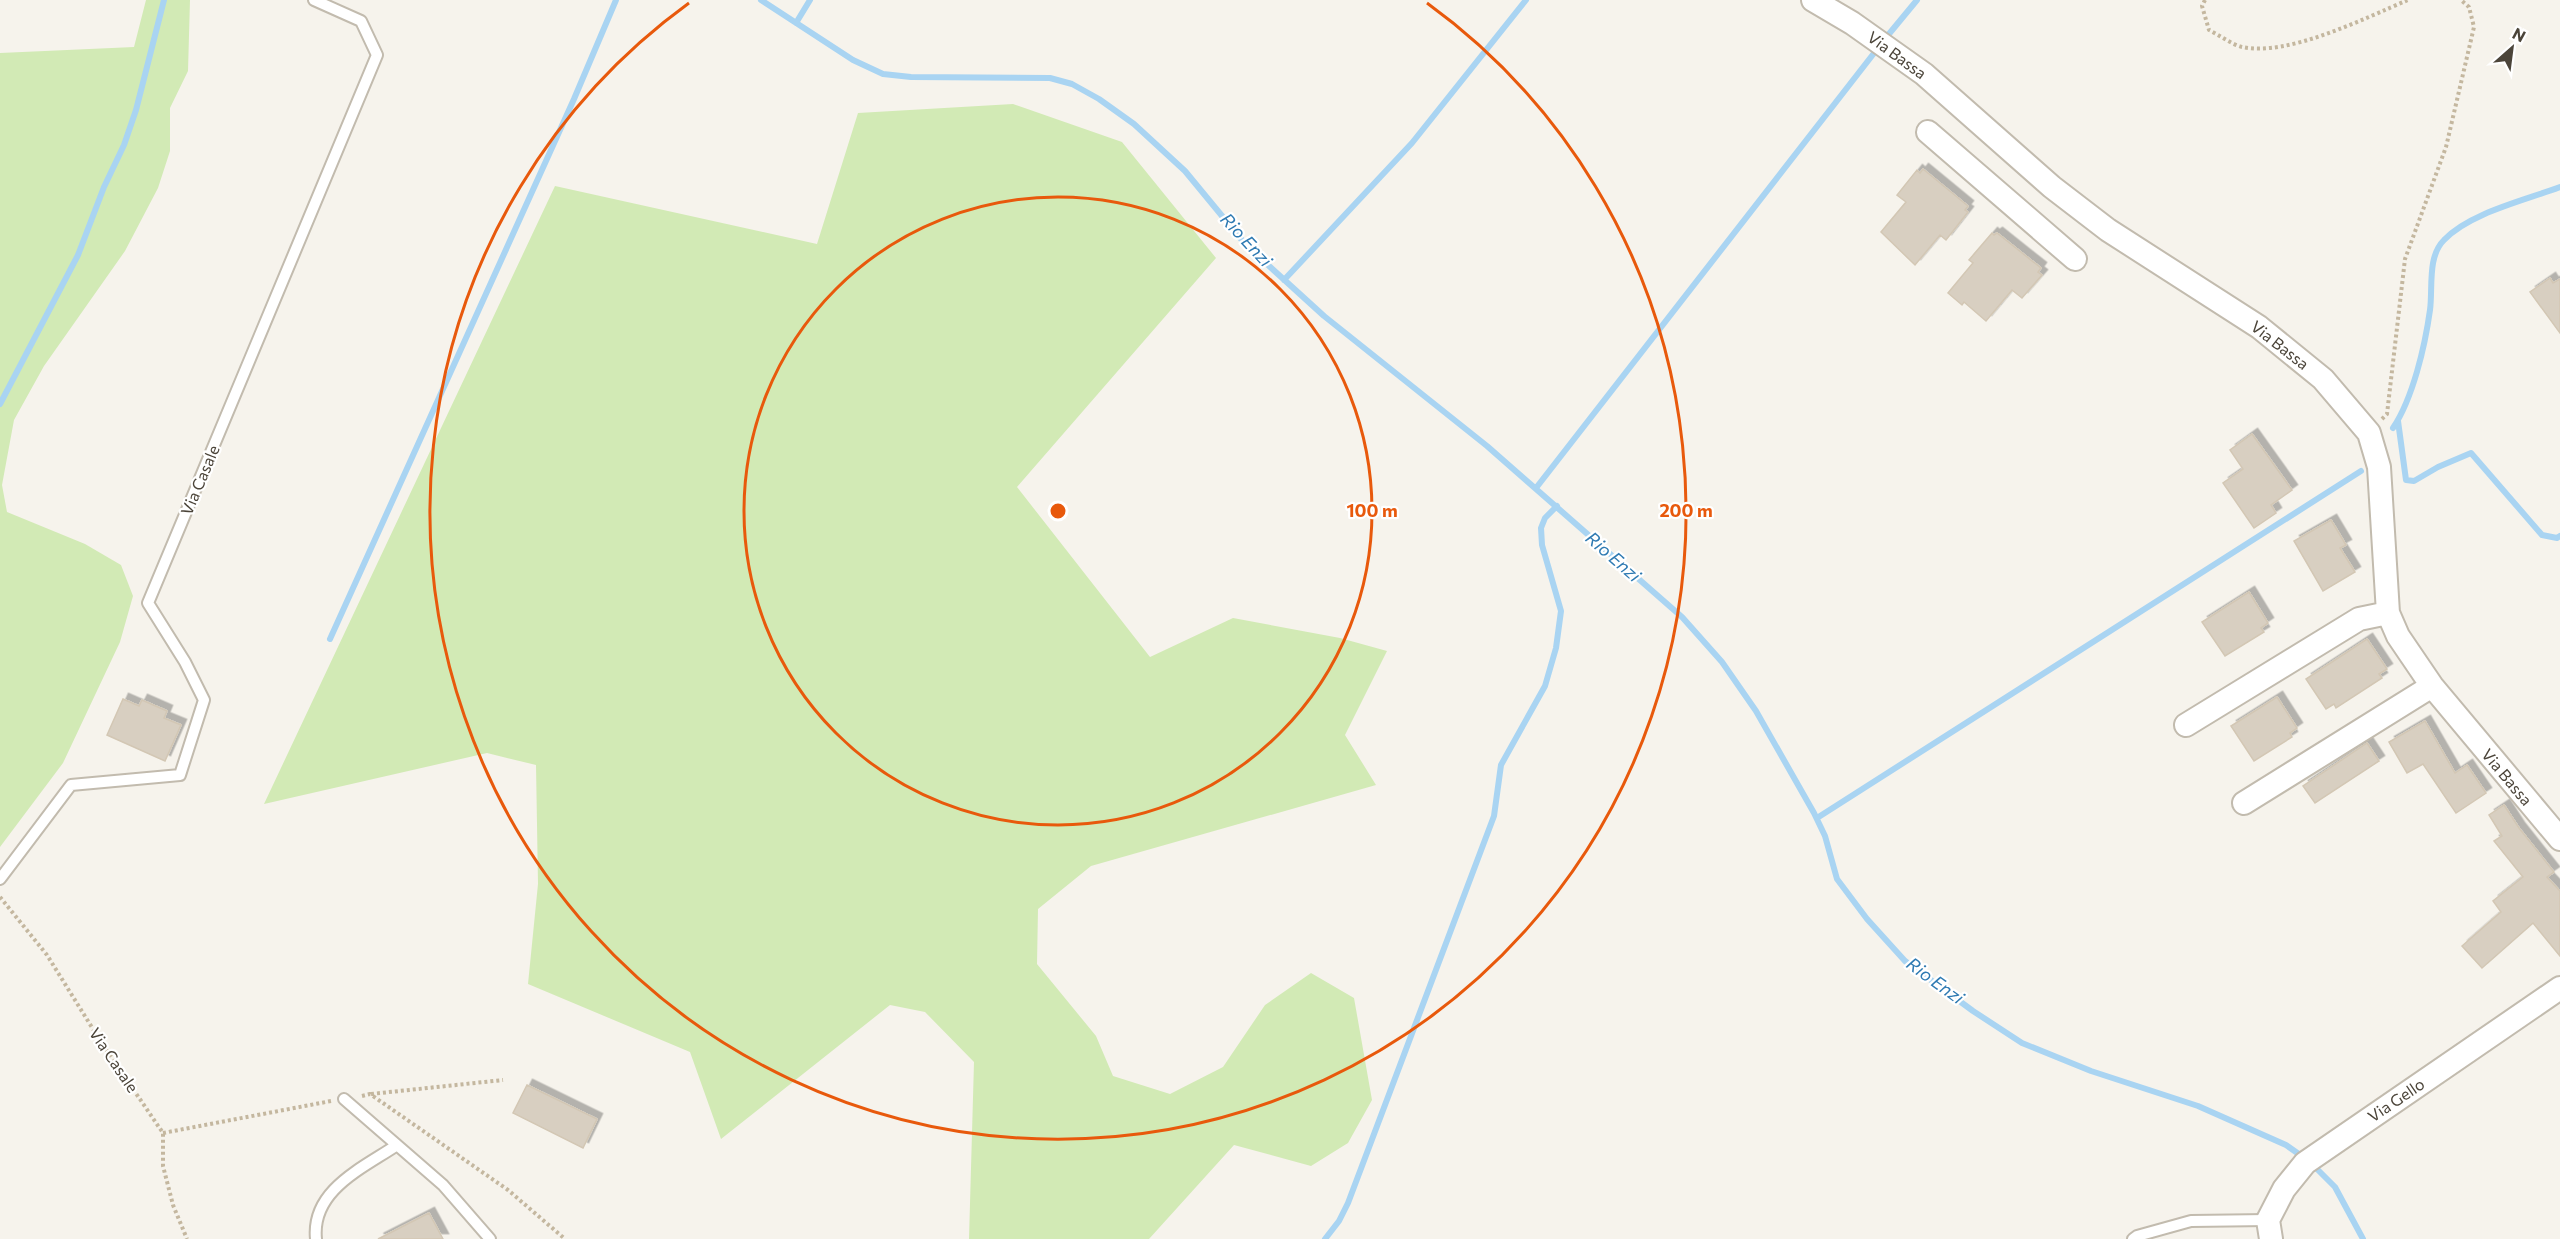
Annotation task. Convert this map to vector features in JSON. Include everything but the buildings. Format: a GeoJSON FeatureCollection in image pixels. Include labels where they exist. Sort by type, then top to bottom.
{"type":"FeatureCollection","features":[{"type":"Feature","properties":{"kind":"street","name":"Via Bassa"},"geometry":{"type":"LineString","coordinates":[[1813,0],[1924,74],[2028,166],[2108,230],[2259,327],[2323,379],[2374,449],[2388,613],[2398,636],[2432,686],[2558,835]]}},
{"type":"Feature","properties":{"kind":"street"},"geometry":{"type":"LineString","coordinates":[[1928,132],[2075,259]]}},
{"type":"Feature","properties":{"kind":"street"},"geometry":{"type":"LineString","coordinates":[[2003,195],[2028,166]]}},
{"type":"Feature","properties":{"kind":"street"},"geometry":{"type":"LineString","coordinates":[[2186,725],[2359,619],[2388,613]]}},
{"type":"Feature","properties":{"kind":"street"},"geometry":{"type":"LineString","coordinates":[[2244,803],[2432,686]]}},
{"type":"Feature","properties":{"kind":"street","name":"Via Gello"},"geometry":{"type":"LineString","coordinates":[[2269,1229],[2284,1189],[2310,1159],[2560,988]]}},
{"type":"Feature","properties":{"kind":"lane","name":"Via Casale"},"geometry":{"type":"LineString","coordinates":[[0,879],[71,785],[180,775],[204,700],[148,603],[377,55],[361,21],[314,0]]}},
{"type":"Feature","properties":{"kind":"lane"},"geometry":{"type":"LineString","coordinates":[[344,1099],[443,1185],[490,1239]]}},
{"type":"Feature","properties":{"kind":"lane"},"geometry":{"type":"LineString","coordinates":[[316,1239],[315,1227],[322,1203],[334,1188],[397,1145]]}},
{"type":"Feature","properties":{"kind":"lane"},"geometry":{"type":"LineString","coordinates":[[2133,1239],[2191,1221],[2269,1229]]}},
{"type":"Feature","properties":{"kind":"path"},"geometry":{"type":"LineString","coordinates":[[2205,0],[2202,6],[2209,30],[2241,47],[2284,47],[2351,24],[2408,0]]}},
{"type":"Feature","properties":{"kind":"path"},"geometry":{"type":"LineString","coordinates":[[2374,449],[2387,414],[2405,259],[2446,147],[2474,27],[2469,6],[2461,0]]}},
{"type":"Feature","properties":{"kind":"path","name":"Via Casale"},"geometry":{"type":"LineString","coordinates":[[0,897],[47,955],[101,1042],[164,1133],[162,1166],[173,1205],[187,1239]]}},
{"type":"Feature","properties":{"kind":"path"},"geometry":{"type":"LineString","coordinates":[[370,1094],[503,1080]]}},
{"type":"Feature","properties":{"kind":"green space"},"geometry":{"type":"Polygon","coordinates":[[[146,0],[190,0],[188,71],[170,108],[170,151],[158,188],[125,251],[44,366],[14,420],[2,485],[7,512],[85,544],[121,565],[133,596],[120,642],[63,763],[0,847],[0,53],[134,47],[146,0]]]}},
{"type":"Feature","properties":{"kind":"green space"},"geometry":{"type":"Polygon","coordinates":[[[1013,104],[1122,142],[1216,258],[1017,487],[1150,657],[1233,618],[1340,638],[1387,651],[1345,735],[1376,785],[1091,866],[1038,909],[1037,964],[1096,1036],[1113,1076],[1170,1094],[1223,1067],[1265,1005],[1311,973],[1354,998],[1372,1100],[1348,1143],[1311,1166],[1234,1145],[1149,1239],[969,1239],[974,1062],[925,1012],[890,1005],[721,1139],[690,1052],[528,984],[538,884],[536,765],[487,753],[264,804],[555,186],[817,244],[858,113],[1013,104]]]}},
{"type":"Feature","properties":{"kind":"waterway"},"geometry":{"type":"LineString","coordinates":[[0,404],[78,255],[104,187],[124,145],[136,110],[164,0]]}},
{"type":"Feature","properties":{"kind":"waterway"},"geometry":{"type":"LineString","coordinates":[[330,639],[574,99],[616,0]]}},
{"type":"Feature","properties":{"kind":"waterway","name":"Rio Enzi"},"geometry":{"type":"LineString","coordinates":[[761,0],[853,60],[883,74],[911,77],[1050,78],[1072,84],[1099,99],[1134,124],[1185,171],[1246,245],[1324,316],[1487,446],[1682,617],[1722,662],[1756,711],[1814,813],[1825,836],[1837,879],[1867,919],[1905,961],[1973,1011],[2022,1043],[2091,1071],[2198,1106],[2286,1145],[2303,1157]]}},
{"type":"Feature","properties":{"kind":"waterway"},"geometry":{"type":"LineString","coordinates":[[796,23],[810,0]]}},
{"type":"Feature","properties":{"kind":"waterway"},"geometry":{"type":"LineString","coordinates":[[1284,280],[1412,143],[1526,0]]}},
{"type":"Feature","properties":{"kind":"waterway"},"geometry":{"type":"LineString","coordinates":[[1884,40],[1917,0]]}},
{"type":"Feature","properties":{"kind":"waterway"},"geometry":{"type":"LineString","coordinates":[[1536,488],[1878,48]]}},
{"type":"Feature","properties":{"kind":"waterway"},"geometry":{"type":"LineString","coordinates":[[2393,428],[2407,402],[2421,355],[2430,310],[2433,264],[2439,247],[2444,240],[2468,222],[2515,202],[2560,187]]}},
{"type":"Feature","properties":{"kind":"waterway"},"geometry":{"type":"LineString","coordinates":[[2398,421],[2406,480],[2414,481],[2438,467],[2471,453],[2542,535],[2557,538],[2560,536]]}},
{"type":"Feature","properties":{"kind":"waterway"},"geometry":{"type":"LineString","coordinates":[[1817,818],[2361,471]]}},
{"type":"Feature","properties":{"kind":"waterway"},"geometry":{"type":"LineString","coordinates":[[1325,1239],[1339,1221],[1348,1203],[1494,816],[1501,765],[1545,686],[1556,648],[1561,611],[1542,545],[1541,528],[1545,518],[1557,506]]}},
{"type":"Feature","properties":{"kind":"waterway","name":"Rio Enzi"},"geometry":{"type":"LineString","coordinates":[[2311,1163],[2335,1187],[2363,1239]]}}]}
